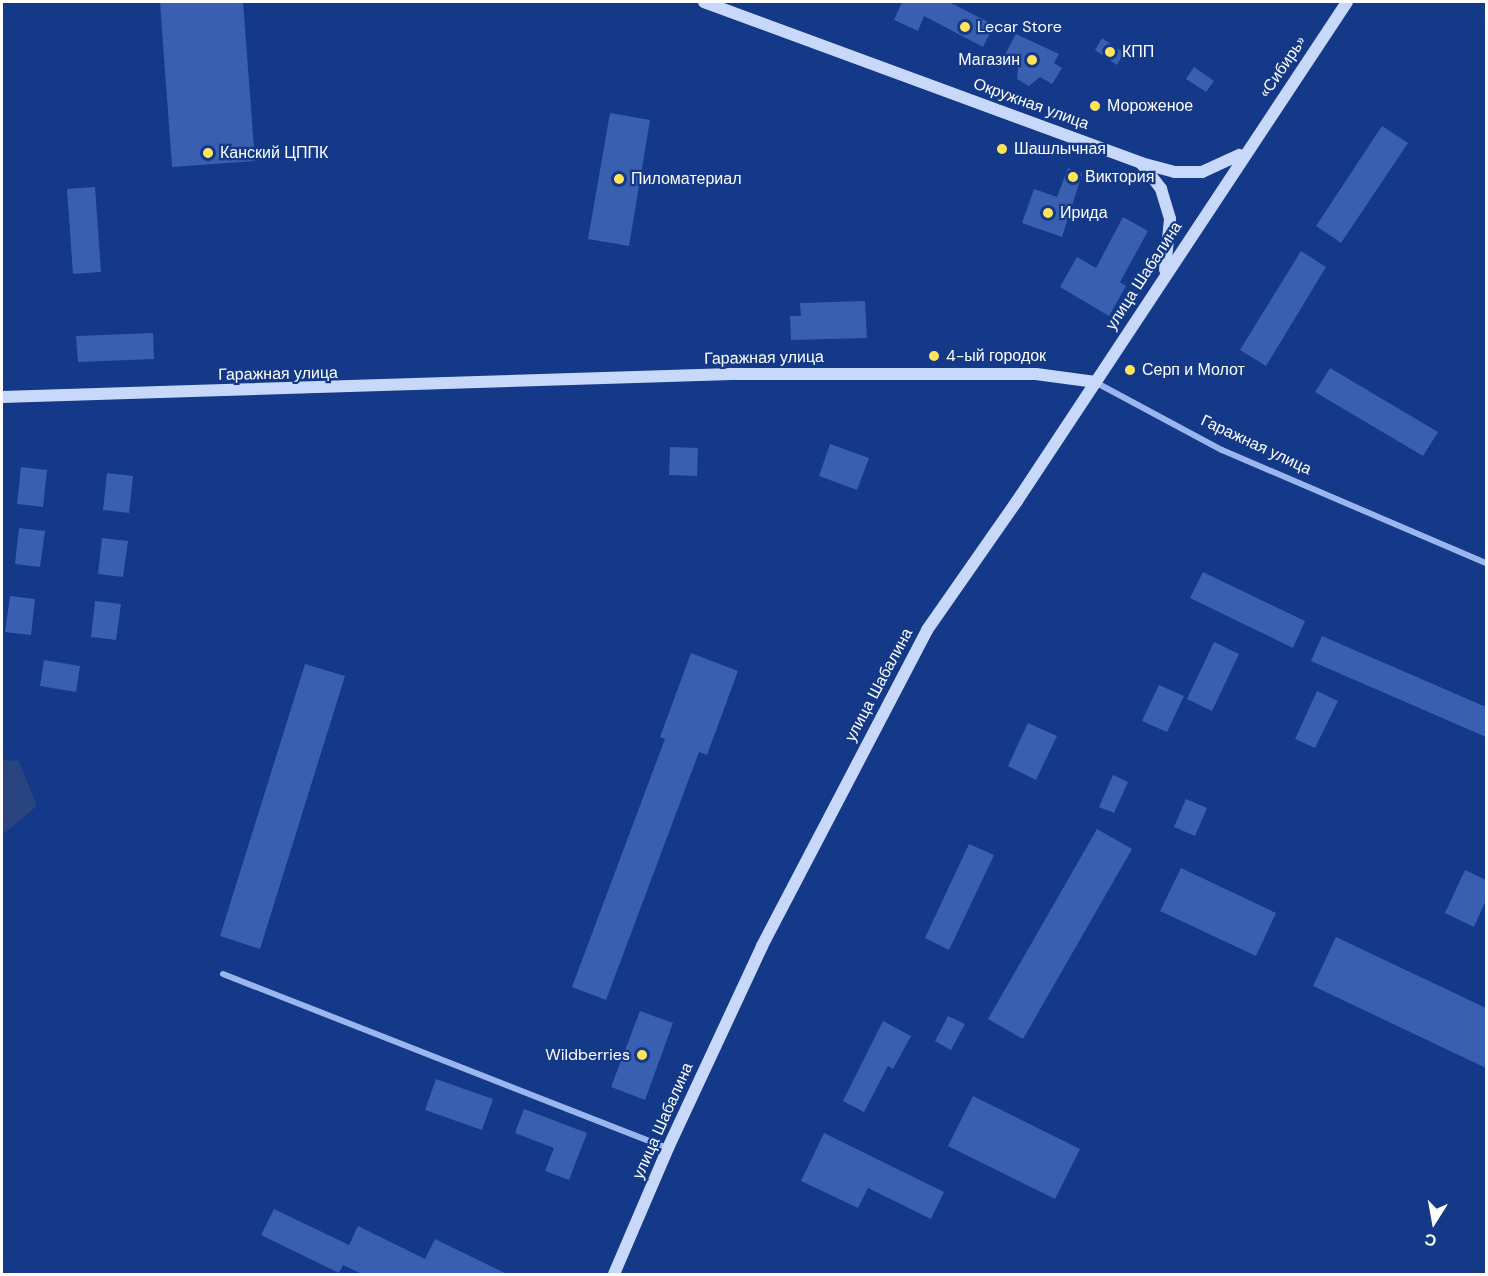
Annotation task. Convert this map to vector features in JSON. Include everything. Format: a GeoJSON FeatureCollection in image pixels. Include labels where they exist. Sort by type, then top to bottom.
{"type":"FeatureCollection","features":[{"type":"Feature","properties":{"kind":"street","name":"Окружная улица"},"geometry":{"type":"LineString","coordinates":[[704,2],[1141,163],[1175,172],[1202,172],[1225,165],[1245,152]]}},
{"type":"Feature","properties":{"kind":"street","name":"«Сибирь»"},"geometry":{"type":"LineString","coordinates":[[1245,152],[1347,2]]}},
{"type":"Feature","properties":{"kind":"street","name":"улица Шабалина"},"geometry":{"type":"LineString","coordinates":[[614,1275],[668,1148],[762,946],[927,630],[1095,382],[1245,152]]}},
{"type":"Feature","properties":{"kind":"street"},"geometry":{"type":"LineString","coordinates":[[1141,163],[1161,189],[1170,219],[1163,277]]}},
{"type":"Feature","properties":{"kind":"street","name":"Гаражная улица"},"geometry":{"type":"LineString","coordinates":[[2,397],[732,374],[1036,374],[1095,382],[1222,450],[1486,563]]}},
{"type":"Feature","properties":{"kind":"street"},"geometry":{"type":"LineString","coordinates":[[223,975],[668,1148]]}},
{"type":"Feature","properties":{"kind":"water"},"geometry":{"type":"Polygon","coordinates":[[[2,760],[19,761],[37,806],[2,835],[2,760]]]}},
{"type":"Feature","properties":{"kind":"building"},"geometry":{"type":"Polygon","coordinates":[[[160,2],[243,2],[255,161],[172,167],[160,2]]]}},
{"type":"Feature","properties":{"kind":"building"},"geometry":{"type":"Polygon","coordinates":[[[902,2],[949,2],[994,25],[983,47],[924,16],[918,31],[894,20],[902,2]]]}},
{"type":"Feature","properties":{"kind":"building","name":"Магазин"},"geometry":{"type":"Polygon","coordinates":[[[1016,34],[1059,54],[1054,63],[1062,68],[1052,84],[1040,77],[1029,86],[1017,79],[1018,66],[1003,58],[1016,34]]]}},
{"type":"Feature","properties":{"kind":"building","name":"КПП"},"geometry":{"type":"Polygon","coordinates":[[[1102,38],[1124,53],[1117,65],[1095,50],[1102,38]]]}},
{"type":"Feature","properties":{"kind":"building"},"geometry":{"type":"Polygon","coordinates":[[[1194,67],[1214,81],[1206,92],[1186,79],[1194,67]]]}},
{"type":"Feature","properties":{"kind":"building","name":"Пиломатериал"},"geometry":{"type":"Polygon","coordinates":[[[610,113],[650,120],[629,246],[588,239],[610,113]]]}},
{"type":"Feature","properties":{"kind":"building"},"geometry":{"type":"Polygon","coordinates":[[[1382,126],[1408,143],[1341,243],[1316,226],[1382,126]]]}},
{"type":"Feature","properties":{"kind":"building","name":"Ирида"},"geometry":{"type":"Polygon","coordinates":[[[1068,168],[1082,174],[1062,237],[1022,223],[1034,189],[1057,197],[1068,168]]]}},
{"type":"Feature","properties":{"kind":"building"},"geometry":{"type":"Polygon","coordinates":[[[95,187],[101,272],[73,274],[67,189],[95,187]]]}},
{"type":"Feature","properties":{"kind":"building"},"geometry":{"type":"Polygon","coordinates":[[[1123,217],[1148,231],[1120,282],[1126,286],[1109,316],[1060,287],[1077,257],[1096,268],[1123,217]]]}},
{"type":"Feature","properties":{"kind":"building"},"geometry":{"type":"Polygon","coordinates":[[[1301,251],[1326,267],[1266,366],[1240,350],[1301,251]]]}},
{"type":"Feature","properties":{"kind":"building"},"geometry":{"type":"Polygon","coordinates":[[[865,301],[867,338],[791,340],[790,316],[801,316],[800,303],[865,301]]]}},
{"type":"Feature","properties":{"kind":"building"},"geometry":{"type":"Polygon","coordinates":[[[153,333],[154,359],[78,362],[76,336],[153,333]]]}},
{"type":"Feature","properties":{"kind":"building"},"geometry":{"type":"Polygon","coordinates":[[[1330,368],[1438,432],[1423,456],[1315,392],[1330,368]]]}},
{"type":"Feature","properties":{"kind":"building"},"geometry":{"type":"Polygon","coordinates":[[[830,444],[869,458],[857,490],[819,476],[830,444]]]}},
{"type":"Feature","properties":{"kind":"building"},"geometry":{"type":"Polygon","coordinates":[[[670,447],[698,448],[697,476],[669,475],[670,447]]]}},
{"type":"Feature","properties":{"kind":"building"},"geometry":{"type":"Polygon","coordinates":[[[21,467],[47,470],[43,507],[17,504],[21,467]]]}},
{"type":"Feature","properties":{"kind":"building"},"geometry":{"type":"Polygon","coordinates":[[[107,473],[133,476],[129,513],[103,510],[107,473]]]}},
{"type":"Feature","properties":{"kind":"building"},"geometry":{"type":"Polygon","coordinates":[[[19,528],[45,531],[40,567],[15,564],[19,528]]]}},
{"type":"Feature","properties":{"kind":"building"},"geometry":{"type":"Polygon","coordinates":[[[102,538],[128,541],[123,577],[98,574],[102,538]]]}},
{"type":"Feature","properties":{"kind":"building"},"geometry":{"type":"Polygon","coordinates":[[[1203,572],[1305,621],[1293,648],[1190,598],[1203,572]]]}},
{"type":"Feature","properties":{"kind":"building"},"geometry":{"type":"Polygon","coordinates":[[[10,596],[35,599],[31,635],[5,632],[10,596]]]}},
{"type":"Feature","properties":{"kind":"building"},"geometry":{"type":"Polygon","coordinates":[[[95,601],[121,604],[116,640],[91,637],[95,601]]]}},
{"type":"Feature","properties":{"kind":"building"},"geometry":{"type":"Polygon","coordinates":[[[1322,636],[1486,707],[1486,737],[1311,661],[1322,636]]]}},
{"type":"Feature","properties":{"kind":"building"},"geometry":{"type":"Polygon","coordinates":[[[1214,642],[1239,654],[1212,711],[1187,699],[1214,642]]]}},
{"type":"Feature","properties":{"kind":"building"},"geometry":{"type":"Polygon","coordinates":[[[691,653],[738,671],[707,755],[699,752],[606,1000],[572,987],[665,739],[660,737],[691,653]]]}},
{"type":"Feature","properties":{"kind":"building"},"geometry":{"type":"Polygon","coordinates":[[[44,660],[80,666],[76,692],[40,686],[44,660]]]}},
{"type":"Feature","properties":{"kind":"building"},"geometry":{"type":"Polygon","coordinates":[[[305,664],[345,676],[260,949],[220,936],[305,664]]]}},
{"type":"Feature","properties":{"kind":"building"},"geometry":{"type":"Polygon","coordinates":[[[1159,685],[1184,696],[1167,732],[1142,721],[1159,685]]]}},
{"type":"Feature","properties":{"kind":"building"},"geometry":{"type":"Polygon","coordinates":[[[1317,691],[1338,701],[1315,748],[1295,739],[1317,691]]]}},
{"type":"Feature","properties":{"kind":"building"},"geometry":{"type":"Polygon","coordinates":[[[1028,723],[1057,736],[1036,780],[1008,766],[1028,723]]]}},
{"type":"Feature","properties":{"kind":"building"},"geometry":{"type":"Polygon","coordinates":[[[1113,775],[1128,782],[1114,813],[1099,807],[1113,775]]]}},
{"type":"Feature","properties":{"kind":"building"},"geometry":{"type":"Polygon","coordinates":[[[1186,799],[1207,808],[1195,836],[1174,827],[1186,799]]]}},
{"type":"Feature","properties":{"kind":"building"},"geometry":{"type":"Polygon","coordinates":[[[1097,829],[1132,849],[1023,1039],[988,1019],[1097,829]]]}},
{"type":"Feature","properties":{"kind":"building"},"geometry":{"type":"Polygon","coordinates":[[[969,844],[994,855],[949,950],[925,938],[969,844]]]}},
{"type":"Feature","properties":{"kind":"building"},"geometry":{"type":"Polygon","coordinates":[[[1181,868],[1276,913],[1256,956],[1160,911],[1181,868]]]}},
{"type":"Feature","properties":{"kind":"building"},"geometry":{"type":"Polygon","coordinates":[[[1465,870],[1486,880],[1486,900],[1474,927],[1445,913],[1465,870]]]}},
{"type":"Feature","properties":{"kind":"building"},"geometry":{"type":"Polygon","coordinates":[[[1336,937],[1486,1008],[1486,1068],[1313,986],[1336,937]]]}},
{"type":"Feature","properties":{"kind":"building","name":"Wildberries"},"geometry":{"type":"Polygon","coordinates":[[[640,1011],[673,1023],[645,1100],[611,1087],[640,1011]]]}},
{"type":"Feature","properties":{"kind":"building"},"geometry":{"type":"Polygon","coordinates":[[[948,1016],[965,1024],[951,1050],[935,1041],[948,1016]]]}},
{"type":"Feature","properties":{"kind":"building"},"geometry":{"type":"Polygon","coordinates":[[[883,1021],[911,1036],[893,1069],[888,1066],[864,1112],[843,1101],[883,1021]]]}},
{"type":"Feature","properties":{"kind":"building"},"geometry":{"type":"Polygon","coordinates":[[[436,1079],[493,1099],[482,1130],[425,1110],[436,1079]]]}},
{"type":"Feature","properties":{"kind":"building"},"geometry":{"type":"Polygon","coordinates":[[[973,1096],[1080,1149],[1055,1199],[948,1146],[973,1096]]]}},
{"type":"Feature","properties":{"kind":"building"},"geometry":{"type":"Polygon","coordinates":[[[524,1109],[587,1133],[569,1180],[545,1171],[554,1148],[515,1133],[524,1109]]]}},
{"type":"Feature","properties":{"kind":"building"},"geometry":{"type":"Polygon","coordinates":[[[824,1133],[944,1192],[931,1219],[868,1188],[858,1208],[801,1181],[824,1133]]]}},
{"type":"Feature","properties":{"kind":"building"},"geometry":{"type":"Polygon","coordinates":[[[274,1209],[349,1245],[358,1226],[425,1259],[435,1239],[509,1275],[364,1275],[343,1265],[339,1273],[261,1235],[274,1209]]]}},
{"type":"Feature","properties":{"kind":"place","name":"Lecar Store"},"geometry":{"type":"Point","coordinates":[965,27]}},
{"type":"Feature","properties":{"kind":"place","name":"КПП"},"geometry":{"type":"Point","coordinates":[1110,52]}},
{"type":"Feature","properties":{"kind":"place","name":"Магазин"},"geometry":{"type":"Point","coordinates":[1032,60]}},
{"type":"Feature","properties":{"kind":"place","name":"Мороженое"},"geometry":{"type":"Point","coordinates":[1095,106]}},
{"type":"Feature","properties":{"kind":"place","name":"Шашлычная"},"geometry":{"type":"Point","coordinates":[1002,149]}},
{"type":"Feature","properties":{"kind":"place","name":"Канский ЦППК"},"geometry":{"type":"Point","coordinates":[208,153]}},
{"type":"Feature","properties":{"kind":"place","name":"Виктория"},"geometry":{"type":"Point","coordinates":[1073,177]}},
{"type":"Feature","properties":{"kind":"place","name":"Пиломатериал"},"geometry":{"type":"Point","coordinates":[619,179]}},
{"type":"Feature","properties":{"kind":"place","name":"Ирида"},"geometry":{"type":"Point","coordinates":[1048,213]}},
{"type":"Feature","properties":{"kind":"place","name":"4-ый городок"},"geometry":{"type":"Point","coordinates":[934,356]}},
{"type":"Feature","properties":{"kind":"place","name":"Серп и Молот"},"geometry":{"type":"Point","coordinates":[1130,370]}},
{"type":"Feature","properties":{"kind":"place","name":"Wildberries"},"geometry":{"type":"Point","coordinates":[642,1055]}}]}
